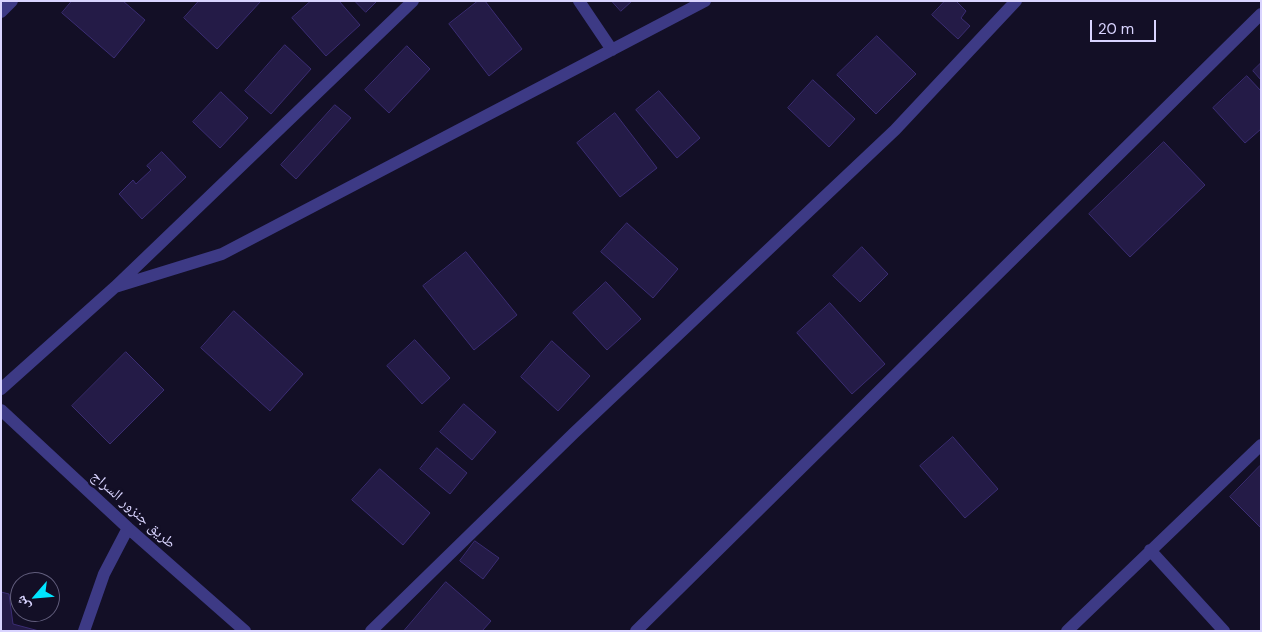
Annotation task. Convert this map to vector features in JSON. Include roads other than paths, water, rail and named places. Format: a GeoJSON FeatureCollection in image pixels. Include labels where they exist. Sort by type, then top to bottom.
{"type":"FeatureCollection","features":[{"type":"Feature","properties":{"kind":"street"},"geometry":{"type":"LineString","coordinates":[[1,12],[12,1]]}},
{"type":"Feature","properties":{"kind":"street"},"geometry":{"type":"LineString","coordinates":[[1,389],[115,286],[412,1]]}},
{"type":"Feature","properties":{"kind":"street"},"geometry":{"type":"LineString","coordinates":[[579,1],[612,50]]}},
{"type":"Feature","properties":{"kind":"street"},"geometry":{"type":"LineString","coordinates":[[115,286],[222,254],[705,1]]}},
{"type":"Feature","properties":{"kind":"street"},"geometry":{"type":"LineString","coordinates":[[371,631],[574,433],[895,130],[1016,1]]}},
{"type":"Feature","properties":{"kind":"street"},"geometry":{"type":"LineString","coordinates":[[636,631],[1261,14]]}},
{"type":"Feature","properties":{"kind":"street","name":"طريق جنزور السراج"},"geometry":{"type":"LineString","coordinates":[[1,410],[128,528],[245,631]]}},
{"type":"Feature","properties":{"kind":"street"},"geometry":{"type":"LineString","coordinates":[[1067,631],[1261,445]]}},
{"type":"Feature","properties":{"kind":"street"},"geometry":{"type":"LineString","coordinates":[[84,631],[104,574],[128,528]]}},
{"type":"Feature","properties":{"kind":"street"},"geometry":{"type":"LineString","coordinates":[[1150,550],[1224,631]]}}]}
